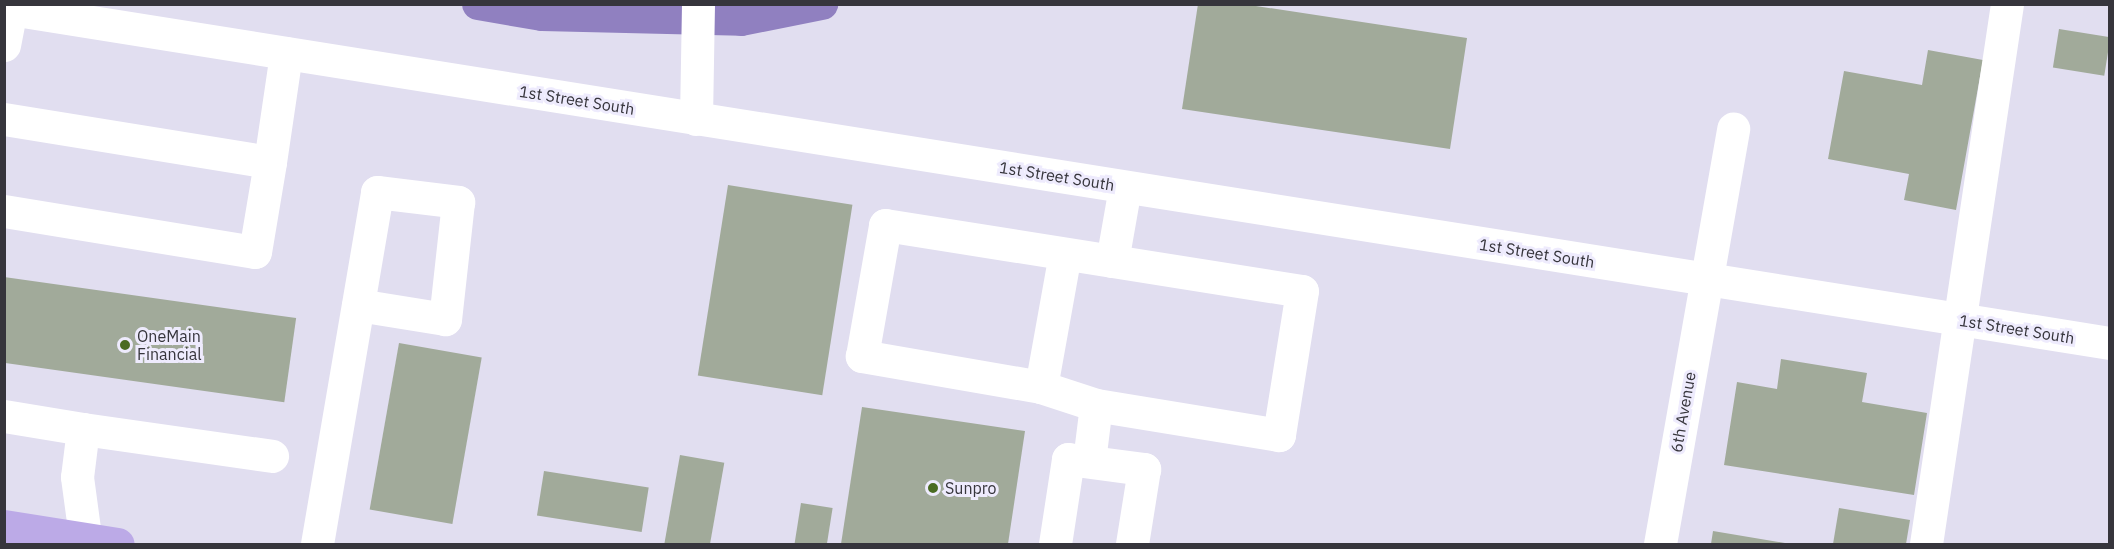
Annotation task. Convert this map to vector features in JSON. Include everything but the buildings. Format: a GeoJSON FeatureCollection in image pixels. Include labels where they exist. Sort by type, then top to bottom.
{"type":"FeatureCollection","features":[{"type":"Feature","properties":{"kind":"main road"},"geometry":{"type":"LineString","coordinates":[[4,526],[96,543]]}},
{"type":"Feature","properties":{"kind":"street"},"geometry":{"type":"LineString","coordinates":[[696,118],[700,46],[698,4]]}},
{"type":"Feature","properties":{"kind":"street"},"geometry":{"type":"LineString","coordinates":[[1926,544],[1963,320],[2007,4]]}},
{"type":"Feature","properties":{"kind":"street"},"geometry":{"type":"LineString","coordinates":[[4,45],[8,9]]}},
{"type":"Feature","properties":{"kind":"street","name":"1st Street South"},"geometry":{"type":"LineString","coordinates":[[8,9],[2109,343]]}},
{"type":"Feature","properties":{"kind":"street"},"geometry":{"type":"LineString","coordinates":[[4,211],[255,252],[286,53]]}},
{"type":"Feature","properties":{"kind":"street"},"geometry":{"type":"LineString","coordinates":[[4,119],[270,162]]}},
{"type":"Feature","properties":{"kind":"street","name":"6th Avenue"},"geometry":{"type":"LineString","coordinates":[[1660,544],[1733,128]]}},
{"type":"Feature","properties":{"kind":"street"},"geometry":{"type":"LineString","coordinates":[[1112,261],[1125,187]]}},
{"type":"Feature","properties":{"kind":"street"},"geometry":{"type":"LineString","coordinates":[[885,225],[1065,254],[1302,291],[1279,435],[1096,405],[1041,387],[862,356],[885,225]]}},
{"type":"Feature","properties":{"kind":"street"},"geometry":{"type":"LineString","coordinates":[[1041,387],[1065,254]]}},
{"type":"Feature","properties":{"kind":"street"},"geometry":{"type":"LineString","coordinates":[[317,544],[358,305]]}},
{"type":"Feature","properties":{"kind":"street"},"geometry":{"type":"LineString","coordinates":[[1089,461],[1096,405]]}},
{"type":"Feature","properties":{"kind":"street"},"geometry":{"type":"LineString","coordinates":[[4,416],[272,456]]}},
{"type":"Feature","properties":{"kind":"street"},"geometry":{"type":"LineString","coordinates":[[83,429],[77,477],[96,543]]}},
{"type":"Feature","properties":{"kind":"street"},"geometry":{"type":"LineString","coordinates":[[1055,544],[1068,459],[1144,469],[1132,544]]}},
{"type":"Feature","properties":{"kind":"waterway"},"geometry":{"type":"LineString","coordinates":[[478,4],[542,15],[741,20],[822,4]]}},
{"type":"Feature","properties":{"kind":"place","name":"OneMain Financial"},"geometry":{"type":"Point","coordinates":[125,345]}},
{"type":"Feature","properties":{"kind":"place","name":"Sunpro"},"geometry":{"type":"Point","coordinates":[933,488]}}]}
